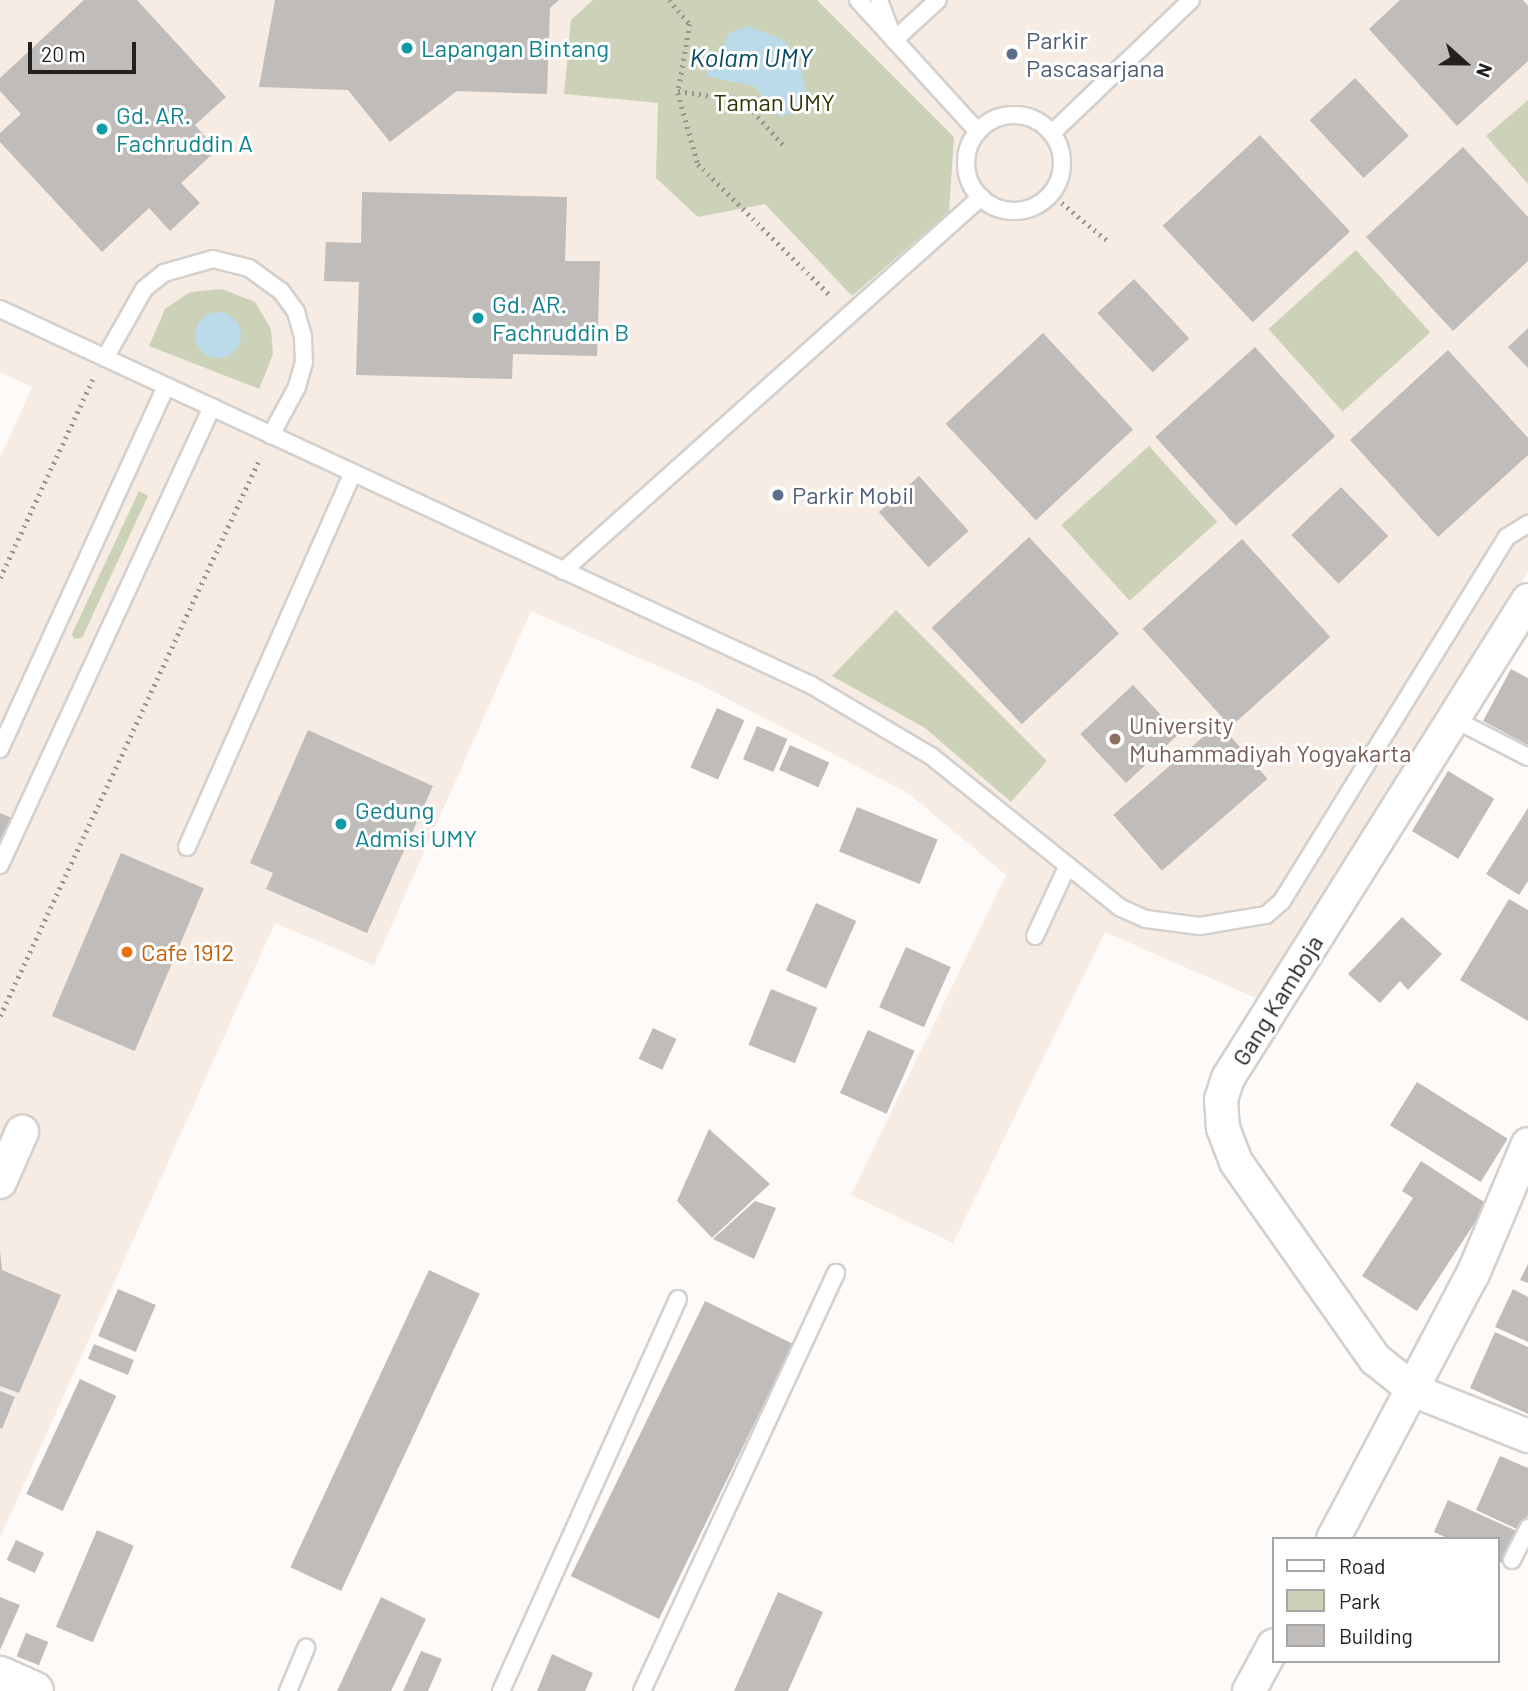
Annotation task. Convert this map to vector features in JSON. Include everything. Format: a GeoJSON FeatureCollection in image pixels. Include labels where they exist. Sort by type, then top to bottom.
{"type":"FeatureCollection","features":[{"type":"Feature","properties":{"kind":"street","name":"Gang Kamboja"},"geometry":{"type":"LineString","coordinates":[[1528,600],[1456,720],[1228,1078],[1221,1100],[1223,1128],[1236,1162],[1375,1359],[1415,1391],[1528,1436]]}},
{"type":"Feature","properties":{"kind":"street"},"geometry":{"type":"LineString","coordinates":[[0,1182],[22,1132]]}},
{"type":"Feature","properties":{"kind":"street"},"geometry":{"type":"LineString","coordinates":[[1334,1537],[1415,1391],[1473,1274],[1528,1144]]}},
{"type":"Feature","properties":{"kind":"street"},"geometry":{"type":"LineString","coordinates":[[1249,1691],[1272,1649]]}},
{"type":"Feature","properties":{"kind":"street"},"geometry":{"type":"LineString","coordinates":[[0,1676],[33,1691]]}},
{"type":"Feature","properties":{"kind":"lane"},"geometry":{"type":"LineString","coordinates":[[858,0],[977,131]]}},
{"type":"Feature","properties":{"kind":"lane"},"geometry":{"type":"LineString","coordinates":[[879,0],[894,40]]}},
{"type":"Feature","properties":{"kind":"lane"},"geometry":{"type":"LineString","coordinates":[[894,40],[938,0]]}},
{"type":"Feature","properties":{"kind":"lane"},"geometry":{"type":"LineString","coordinates":[[1052,132],[1191,0]]}},
{"type":"Feature","properties":{"kind":"lane"},"geometry":{"type":"LineString","coordinates":[[999,116],[1028,116],[1052,132],[1062,164],[1051,194],[1024,211],[992,207],[981,197],[965,166],[977,131],[999,116]]}},
{"type":"Feature","properties":{"kind":"lane"},"geometry":{"type":"LineString","coordinates":[[563,571],[981,197]]}},
{"type":"Feature","properties":{"kind":"lane"},"geometry":{"type":"LineString","coordinates":[[105,358],[137,300],[164,273],[213,259],[249,268],[281,291],[296,312],[303,337],[304,362],[297,387],[271,435]]}},
{"type":"Feature","properties":{"kind":"lane"},"geometry":{"type":"LineString","coordinates":[[0,309],[811,685],[931,755],[1121,908],[1146,919],[1200,926],[1266,915],[1282,901],[1507,537],[1528,524]]}},
{"type":"Feature","properties":{"kind":"lane"},"geometry":{"type":"LineString","coordinates":[[0,749],[166,387]]}},
{"type":"Feature","properties":{"kind":"lane"},"geometry":{"type":"LineString","coordinates":[[0,865],[212,407]]}},
{"type":"Feature","properties":{"kind":"lane"},"geometry":{"type":"LineString","coordinates":[[187,847],[353,473]]}},
{"type":"Feature","properties":{"kind":"lane"},"geometry":{"type":"LineString","coordinates":[[1456,720],[1528,757]]}},
{"type":"Feature","properties":{"kind":"lane"},"geometry":{"type":"LineString","coordinates":[[1035,936],[1068,865]]}},
{"type":"Feature","properties":{"kind":"lane"},"geometry":{"type":"LineString","coordinates":[[642,1691],[836,1273]]}},
{"type":"Feature","properties":{"kind":"lane"},"geometry":{"type":"LineString","coordinates":[[501,1691],[678,1299]]}},
{"type":"Feature","properties":{"kind":"lane"},"geometry":{"type":"LineString","coordinates":[[1512,1560],[1528,1528]]}},
{"type":"Feature","properties":{"kind":"lane"},"geometry":{"type":"LineString","coordinates":[[288,1691],[306,1648]]}},
{"type":"Feature","properties":{"kind":"path"},"geometry":{"type":"LineString","coordinates":[[669,0],[691,29],[678,91],[698,164],[850,315]]}},
{"type":"Feature","properties":{"kind":"path"},"geometry":{"type":"LineString","coordinates":[[678,91],[744,101],[785,147]]}},
{"type":"Feature","properties":{"kind":"path"},"geometry":{"type":"LineString","coordinates":[[1051,194],[1109,242]]}},
{"type":"Feature","properties":{"kind":"path"},"geometry":{"type":"LineString","coordinates":[[0,578],[105,358]]}},
{"type":"Feature","properties":{"kind":"path"},"geometry":{"type":"LineString","coordinates":[[0,1016],[271,435]]}},
{"type":"Feature","properties":{"kind":"shaded area","name":"University Muhammadiyah Yogyakarta"},"geometry":{"type":"Polygon","coordinates":[[[0,0],[1528,0],[1528,572],[1265,1002],[1105,932],[953,1243],[851,1195],[1006,875],[908,793],[699,684],[531,611],[374,965],[275,923],[0,1538],[0,458],[32,387],[0,372],[0,0]]]}},
{"type":"Feature","properties":{"kind":"green space","name":"Taman UMY"},"geometry":{"type":"Polygon","coordinates":[[[593,0],[817,0],[954,137],[949,212],[852,296],[765,204],[698,217],[656,178],[658,103],[564,94],[571,20],[593,0]]]}},
{"type":"Feature","properties":{"kind":"green space"},"geometry":{"type":"Polygon","coordinates":[[[1528,100],[1528,184],[1486,136],[1528,100]]]}},
{"type":"Feature","properties":{"kind":"green space"},"geometry":{"type":"Polygon","coordinates":[[[1356,250],[1430,332],[1343,411],[1268,329],[1356,250]]]}},
{"type":"Feature","properties":{"kind":"green space"},"geometry":{"type":"Polygon","coordinates":[[[222,289],[255,302],[271,329],[273,354],[259,389],[149,346],[165,309],[190,292],[222,289]]]}},
{"type":"Feature","properties":{"kind":"green space"},"geometry":{"type":"Polygon","coordinates":[[[1149,446],[1217,522],[1130,601],[1061,525],[1149,446]]]}},
{"type":"Feature","properties":{"kind":"green space"},"geometry":{"type":"Polygon","coordinates":[[[139,491],[148,496],[82,638],[74,639],[72,634],[139,491]]]}},
{"type":"Feature","properties":{"kind":"green space"},"geometry":{"type":"Polygon","coordinates":[[[896,610],[1047,761],[1011,802],[925,728],[832,676],[896,610]]]}},
{"type":"Feature","properties":{"kind":"water","name":"Kolam UMY"},"geometry":{"type":"Polygon","coordinates":[[[747,26],[783,40],[797,54],[806,90],[801,106],[781,117],[754,86],[706,76],[730,33],[747,26]]]}},
{"type":"Feature","properties":{"kind":"water"},"geometry":{"type":"Polygon","coordinates":[[[218,312],[234,319],[241,335],[234,351],[218,358],[202,351],[195,335],[202,319],[218,312]]]}},
{"type":"Feature","properties":{"kind":"building","name":"Gd. AR. Fachruddin A"},"geometry":{"type":"Polygon","coordinates":[[[84,0],[137,0],[226,97],[195,125],[217,150],[181,183],[200,203],[170,231],[149,208],[102,252],[0,142],[0,133],[21,114],[0,91],[0,78],[84,0]]]}},
{"type":"Feature","properties":{"kind":"building","name":"Lapangan Bintang"},"geometry":{"type":"Polygon","coordinates":[[[275,0],[559,0],[550,8],[547,94],[457,91],[390,142],[348,90],[259,87],[275,0]]]}},
{"type":"Feature","properties":{"kind":"building"},"geometry":{"type":"Polygon","coordinates":[[[1400,0],[1523,0],[1528,6],[1528,61],[1457,126],[1369,29],[1400,0]]]}},
{"type":"Feature","properties":{"kind":"building"},"geometry":{"type":"Polygon","coordinates":[[[1355,78],[1409,136],[1364,178],[1310,120],[1355,78]]]}},
{"type":"Feature","properties":{"kind":"building"},"geometry":{"type":"Polygon","coordinates":[[[1260,135],[1350,232],[1253,322],[1163,226],[1260,135]]]}},
{"type":"Feature","properties":{"kind":"building"},"geometry":{"type":"Polygon","coordinates":[[[1463,147],[1528,217],[1528,261],[1453,331],[1366,237],[1463,147]]]}},
{"type":"Feature","properties":{"kind":"building","name":"Gd. AR. Fachruddin B"},"geometry":{"type":"Polygon","coordinates":[[[362,192],[567,197],[565,261],[600,261],[597,356],[513,354],[512,379],[356,375],[359,282],[324,281],[326,242],[361,243],[362,192]]]}},
{"type":"Feature","properties":{"kind":"building"},"geometry":{"type":"Polygon","coordinates":[[[1134,279],[1189,338],[1153,372],[1097,313],[1134,279]]]}},
{"type":"Feature","properties":{"kind":"building"},"geometry":{"type":"Polygon","coordinates":[[[1528,328],[1528,368],[1508,347],[1528,328]]]}},
{"type":"Feature","properties":{"kind":"building"},"geometry":{"type":"Polygon","coordinates":[[[1043,333],[1133,430],[1036,520],[946,424],[1043,333]]]}},
{"type":"Feature","properties":{"kind":"building"},"geometry":{"type":"Polygon","coordinates":[[[1255,347],[1335,436],[1236,526],[1155,437],[1255,347]]]}},
{"type":"Feature","properties":{"kind":"building"},"geometry":{"type":"Polygon","coordinates":[[[1448,350],[1528,438],[1528,455],[1438,537],[1350,440],[1448,350]]]}},
{"type":"Feature","properties":{"kind":"building"},"geometry":{"type":"Polygon","coordinates":[[[919,476],[969,531],[928,567],[879,512],[919,476]]]}},
{"type":"Feature","properties":{"kind":"building"},"geometry":{"type":"Polygon","coordinates":[[[1341,487],[1388,536],[1339,584],[1291,535],[1341,487]]]}},
{"type":"Feature","properties":{"kind":"building"},"geometry":{"type":"Polygon","coordinates":[[[1029,537],[1119,634],[1022,724],[932,628],[1029,537]]]}},
{"type":"Feature","properties":{"kind":"building"},"geometry":{"type":"Polygon","coordinates":[[[1242,539],[1330,637],[1231,727],[1142,629],[1242,539]]]}},
{"type":"Feature","properties":{"kind":"building"},"geometry":{"type":"Polygon","coordinates":[[[1511,669],[1528,678],[1528,745],[1483,721],[1511,669]]]}},
{"type":"Feature","properties":{"kind":"building"},"geometry":{"type":"Polygon","coordinates":[[[1133,685],[1179,734],[1126,783],[1080,734],[1133,685]]]}},
{"type":"Feature","properties":{"kind":"building"},"geometry":{"type":"Polygon","coordinates":[[[717,708],[744,720],[718,780],[691,767],[717,708]]]}},
{"type":"Feature","properties":{"kind":"building"},"geometry":{"type":"Polygon","coordinates":[[[1219,723],[1268,779],[1162,871],[1113,815],[1219,723]]]}},
{"type":"Feature","properties":{"kind":"building"},"geometry":{"type":"Polygon","coordinates":[[[757,726],[787,739],[773,772],[743,759],[757,726]]]}},
{"type":"Feature","properties":{"kind":"building","name":"Gedung Admisi UMY"},"geometry":{"type":"Polygon","coordinates":[[[308,730],[433,786],[367,933],[266,889],[273,873],[250,863],[308,730]]]}},
{"type":"Feature","properties":{"kind":"building"},"geometry":{"type":"Polygon","coordinates":[[[790,745],[829,762],[818,787],[779,770],[790,745]]]}},
{"type":"Feature","properties":{"kind":"building"},"geometry":{"type":"Polygon","coordinates":[[[1448,771],[1494,799],[1458,859],[1412,831],[1448,771]]]}},
{"type":"Feature","properties":{"kind":"building"},"geometry":{"type":"Polygon","coordinates":[[[857,807],[938,840],[920,884],[839,852],[857,807]]]}},
{"type":"Feature","properties":{"kind":"building"},"geometry":{"type":"Polygon","coordinates":[[[1528,808],[1528,881],[1519,895],[1486,874],[1528,808]]]}},
{"type":"Feature","properties":{"kind":"building"},"geometry":{"type":"Polygon","coordinates":[[[0,813],[17,820],[0,857],[0,813]]]}},
{"type":"Feature","properties":{"kind":"building","name":"Cafe 1912"},"geometry":{"type":"Polygon","coordinates":[[[121,853],[204,888],[135,1051],[52,1016],[121,853]]]}},
{"type":"Feature","properties":{"kind":"building"},"geometry":{"type":"Polygon","coordinates":[[[1509,899],[1528,910],[1528,1021],[1460,980],[1509,899]]]}},
{"type":"Feature","properties":{"kind":"building"},"geometry":{"type":"Polygon","coordinates":[[[816,903],[856,921],[826,988],[786,971],[816,903]]]}},
{"type":"Feature","properties":{"kind":"building"},"geometry":{"type":"Polygon","coordinates":[[[1402,917],[1442,954],[1408,990],[1400,981],[1380,1003],[1348,974],[1402,917]]]}},
{"type":"Feature","properties":{"kind":"building"},"geometry":{"type":"Polygon","coordinates":[[[906,947],[951,967],[924,1027],[879,1007],[906,947]]]}},
{"type":"Feature","properties":{"kind":"building"},"geometry":{"type":"Polygon","coordinates":[[[771,989],[817,1008],[795,1063],[749,1045],[771,989]]]}},
{"type":"Feature","properties":{"kind":"building"},"geometry":{"type":"Polygon","coordinates":[[[653,1028],[677,1039],[662,1070],[639,1059],[653,1028]]]}},
{"type":"Feature","properties":{"kind":"building"},"geometry":{"type":"Polygon","coordinates":[[[868,1030],[915,1051],[887,1114],[840,1093],[868,1030]]]}},
{"type":"Feature","properties":{"kind":"building"},"geometry":{"type":"Polygon","coordinates":[[[1417,1082],[1508,1139],[1481,1182],[1390,1125],[1417,1082]]]}},
{"type":"Feature","properties":{"kind":"building"},"geometry":{"type":"Polygon","coordinates":[[[709,1129],[770,1184],[712,1238],[677,1201],[709,1129]]]}},
{"type":"Feature","properties":{"kind":"building"},"geometry":{"type":"Polygon","coordinates":[[[1421,1161],[1487,1204],[1417,1311],[1362,1276],[1413,1198],[1402,1191],[1421,1161]]]}},
{"type":"Feature","properties":{"kind":"building"},"geometry":{"type":"Polygon","coordinates":[[[755,1201],[776,1208],[754,1259],[713,1239],[755,1201]]]}},
{"type":"Feature","properties":{"kind":"building"},"geometry":{"type":"Polygon","coordinates":[[[0,1250],[2,1270],[61,1295],[19,1393],[0,1386],[0,1250]]]}},
{"type":"Feature","properties":{"kind":"building"},"geometry":{"type":"Polygon","coordinates":[[[1528,1264],[1528,1283],[1520,1280],[1528,1264]]]}},
{"type":"Feature","properties":{"kind":"building"},"geometry":{"type":"Polygon","coordinates":[[[429,1270],[480,1294],[341,1591],[290,1567],[429,1270]]]}},
{"type":"Feature","properties":{"kind":"building"},"geometry":{"type":"Polygon","coordinates":[[[118,1289],[156,1305],[136,1352],[98,1336],[118,1289]]]}},
{"type":"Feature","properties":{"kind":"building"},"geometry":{"type":"Polygon","coordinates":[[[1513,1289],[1528,1297],[1528,1342],[1495,1327],[1513,1289]]]}},
{"type":"Feature","properties":{"kind":"building"},"geometry":{"type":"Polygon","coordinates":[[[705,1301],[793,1344],[659,1619],[571,1576],[705,1301]]]}},
{"type":"Feature","properties":{"kind":"building"},"geometry":{"type":"Polygon","coordinates":[[[1495,1332],[1528,1347],[1528,1414],[1470,1388],[1495,1332]]]}},
{"type":"Feature","properties":{"kind":"building"},"geometry":{"type":"Polygon","coordinates":[[[94,1344],[134,1360],[128,1375],[88,1359],[94,1344]]]}},
{"type":"Feature","properties":{"kind":"building"},"geometry":{"type":"Polygon","coordinates":[[[80,1379],[116,1396],[63,1511],[26,1494],[80,1379]]]}},
{"type":"Feature","properties":{"kind":"building"},"geometry":{"type":"Polygon","coordinates":[[[0,1391],[15,1397],[2,1429],[0,1428],[0,1391]]]}},
{"type":"Feature","properties":{"kind":"building"},"geometry":{"type":"Polygon","coordinates":[[[1500,1456],[1528,1468],[1528,1515],[1521,1531],[1476,1510],[1500,1456]]]}},
{"type":"Feature","properties":{"kind":"building"},"geometry":{"type":"Polygon","coordinates":[[[1448,1500],[1519,1532],[1504,1564],[1500,1562],[1500,1537],[1445,1537],[1434,1532],[1448,1500]]]}},
{"type":"Feature","properties":{"kind":"building"},"geometry":{"type":"Polygon","coordinates":[[[97,1530],[134,1546],[93,1642],[56,1627],[97,1530]]]}},
{"type":"Feature","properties":{"kind":"building"},"geometry":{"type":"Polygon","coordinates":[[[16,1540],[44,1553],[35,1573],[7,1560],[16,1540]]]}},
{"type":"Feature","properties":{"kind":"building"},"geometry":{"type":"Polygon","coordinates":[[[778,1592],[823,1612],[788,1691],[734,1691],[778,1592]]]}},
{"type":"Feature","properties":{"kind":"building"},"geometry":{"type":"Polygon","coordinates":[[[0,1597],[20,1605],[0,1650],[0,1597]]]}},
{"type":"Feature","properties":{"kind":"building"},"geometry":{"type":"Polygon","coordinates":[[[381,1597],[426,1619],[391,1691],[337,1691],[381,1597]]]}},
{"type":"Feature","properties":{"kind":"building"},"geometry":{"type":"Polygon","coordinates":[[[26,1633],[48,1642],[39,1665],[17,1656],[26,1633]]]}},
{"type":"Feature","properties":{"kind":"building"},"geometry":{"type":"Polygon","coordinates":[[[421,1651],[442,1659],[428,1691],[403,1691],[421,1651]]]}},
{"type":"Feature","properties":{"kind":"building"},"geometry":{"type":"Polygon","coordinates":[[[552,1654],[593,1673],[585,1691],[537,1691],[552,1654]]]}},
{"type":"Feature","properties":{"kind":"place","name":"Lapangan Bintang"},"geometry":{"type":"Point","coordinates":[407,48]}},
{"type":"Feature","properties":{"kind":"place","name":"Parkir Pascasarjana"},"geometry":{"type":"Point","coordinates":[1012,54]}},
{"type":"Feature","properties":{"kind":"place","name":"Gd. AR. Fachruddin A"},"geometry":{"type":"Point","coordinates":[102,129]}},
{"type":"Feature","properties":{"kind":"place","name":"Gd. AR. Fachruddin B"},"geometry":{"type":"Point","coordinates":[478,318]}},
{"type":"Feature","properties":{"kind":"place","name":"Parkir Mobil"},"geometry":{"type":"Point","coordinates":[778,495]}},
{"type":"Feature","properties":{"kind":"place","name":"University Muhammadiyah Yogyakarta"},"geometry":{"type":"Point","coordinates":[1115,739]}},
{"type":"Feature","properties":{"kind":"place","name":"Gedung Admisi UMY"},"geometry":{"type":"Point","coordinates":[341,824]}},
{"type":"Feature","properties":{"kind":"place","name":"Cafe 1912"},"geometry":{"type":"Point","coordinates":[127,952]}}]}
